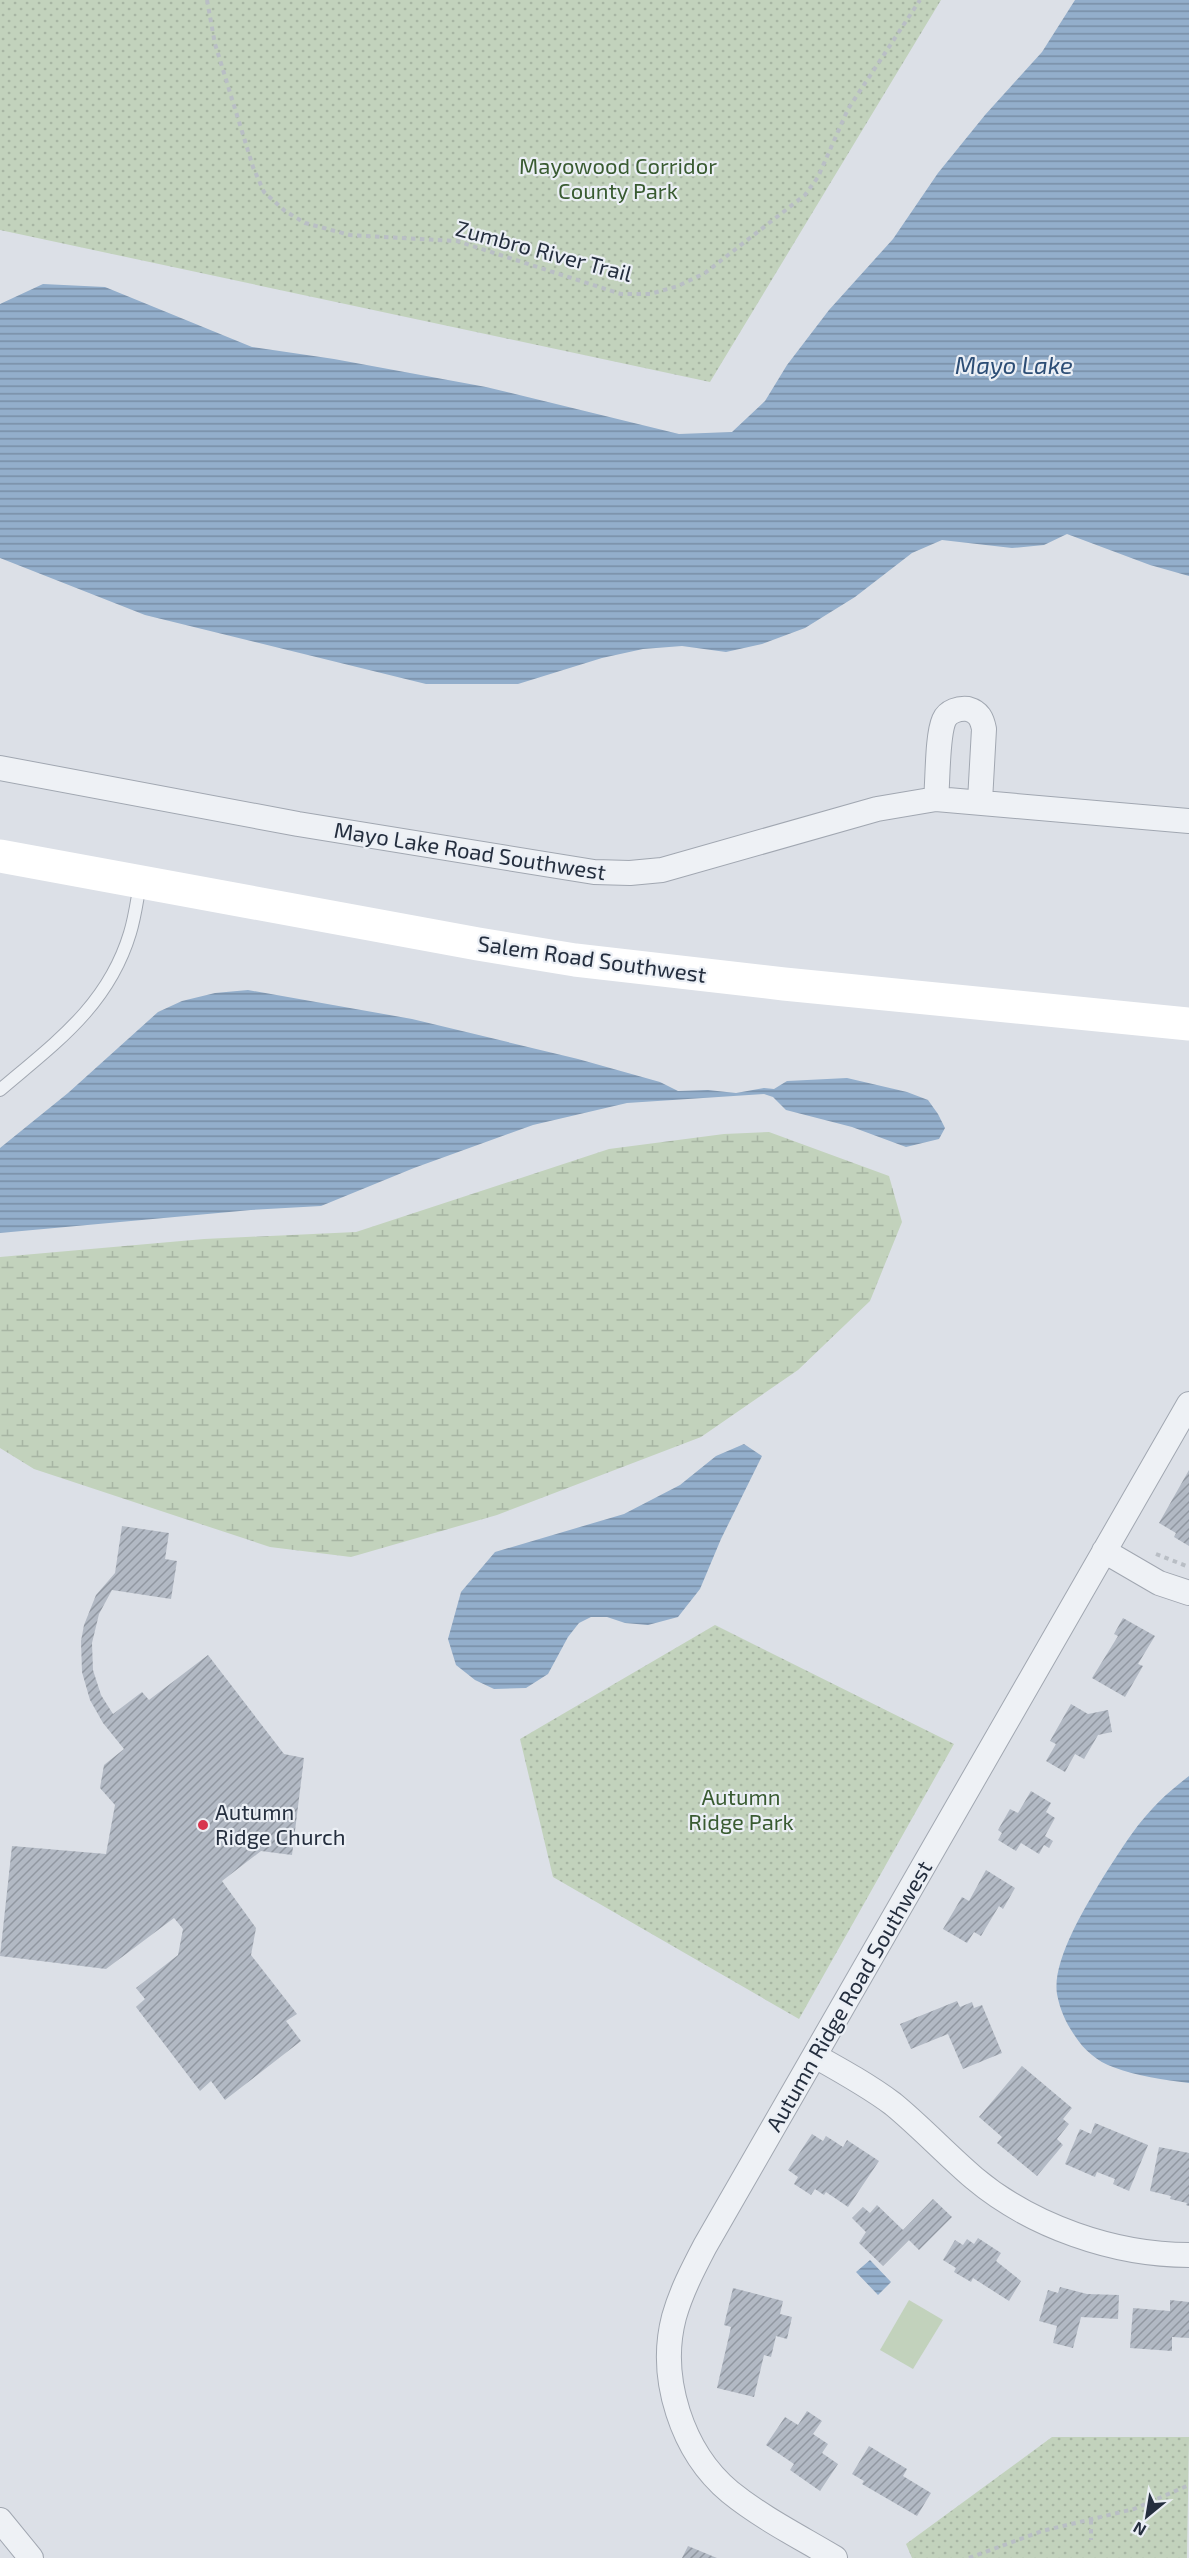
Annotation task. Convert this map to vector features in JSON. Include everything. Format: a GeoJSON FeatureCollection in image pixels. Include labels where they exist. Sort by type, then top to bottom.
{"type":"FeatureCollection","features":[{"type":"Feature","properties":{"kind":"main road","name":"Salem Road Southwest"},"geometry":{"type":"LineString","coordinates":[[0,856],[140,884],[478,944],[646,969],[1189,1024]]}},
{"type":"Feature","properties":{"kind":"street"},"geometry":{"type":"LineString","coordinates":[[936,799],[941,734],[945,719],[952,712],[961,708],[973,711],[982,718],[984,729],[980,801]]}},
{"type":"Feature","properties":{"kind":"street","name":"Mayo Lake Road Southwest"},"geometry":{"type":"LineString","coordinates":[[0,768],[332,830],[525,862],[612,873],[662,870],[877,809],[936,799],[980,801],[1189,821]]}},
{"type":"Feature","properties":{"kind":"street","name":"Autumn Ridge Road Southwest"},"geometry":{"type":"LineString","coordinates":[[835,2558],[755,2510],[730,2491],[710,2472],[693,2447],[680,2418],[672,2386],[670,2340],[673,2319],[688,2278],[1189,1404]]}},
{"type":"Feature","properties":{"kind":"street"},"geometry":{"type":"LineString","coordinates":[[1104,1551],[1158,1583],[1189,1593]]}},
{"type":"Feature","properties":{"kind":"street"},"geometry":{"type":"LineString","coordinates":[[815,2056],[865,2085],[895,2106],[975,2179],[1022,2210],[1108,2244],[1189,2256]]}},
{"type":"Feature","properties":{"kind":"street"},"geometry":{"type":"LineString","coordinates":[[0,2520],[31,2558]]}},
{"type":"Feature","properties":{"kind":"lane"},"geometry":{"type":"LineString","coordinates":[[0,1090],[83,1018],[101,996],[116,969],[130,934],[140,884]]}},
{"type":"Feature","properties":{"kind":"path","name":"Zumbro River Trail"},"geometry":{"type":"LineString","coordinates":[[207,0],[215,44],[253,167],[264,192],[285,211],[305,223],[350,235],[457,241],[621,294],[650,294],[678,286],[705,273],[805,195],[818,177],[848,109],[920,0]]}},
{"type":"Feature","properties":{"kind":"path"},"geometry":{"type":"LineString","coordinates":[[1146,1548],[1189,1567]]}},
{"type":"Feature","properties":{"kind":"path"},"geometry":{"type":"LineString","coordinates":[[969,2558],[1033,2533],[1143,2505],[1189,2485]]}},
{"type":"Feature","properties":{"kind":"path"},"geometry":{"type":"LineString","coordinates":[[1091,2520],[1091,2540]]}},
{"type":"Feature","properties":{"kind":"green space","name":"Mayowood Corridor County Park"},"geometry":{"type":"Polygon","coordinates":[[[0,0],[941,0],[710,382],[0,230],[0,0]]]}},
{"type":"Feature","properties":{"kind":"green space"},"geometry":{"type":"Polygon","coordinates":[[[769,1132],[889,1176],[902,1222],[870,1301],[798,1370],[701,1437],[497,1515],[351,1557],[270,1547],[34,1469],[0,1448],[0,1257],[204,1239],[356,1232],[609,1149],[724,1134],[769,1132]]]}},
{"type":"Feature","properties":{"kind":"green space","name":"Autumn Ridge Park"},"geometry":{"type":"Polygon","coordinates":[[[715,1625],[954,1744],[799,2019],[553,1877],[520,1739],[715,1625]]]}},
{"type":"Feature","properties":{"kind":"green space"},"geometry":{"type":"Polygon","coordinates":[[[909,2300],[943,2320],[913,2369],[880,2350],[909,2300]]]}},
{"type":"Feature","properties":{"kind":"green space"},"geometry":{"type":"Polygon","coordinates":[[[1052,2437],[1189,2437],[1187,2558],[912,2558],[906,2544],[1052,2437]]]}},
{"type":"Feature","properties":{"kind":"water","name":"Mayo Lake"},"geometry":{"type":"Polygon","coordinates":[[[1075,0],[1189,0],[1189,576],[1150,565],[1067,534],[1044,545],[1012,548],[942,540],[912,553],[855,597],[805,628],[762,644],[726,652],[682,646],[643,649],[602,658],[518,684],[426,684],[145,615],[0,558],[0,304],[43,284],[105,287],[252,347],[334,359],[486,387],[679,434],[732,432],[765,401],[787,365],[829,310],[893,239],[938,173],[985,115],[1042,52],[1075,0]]]}},
{"type":"Feature","properties":{"kind":"water"},"geometry":{"type":"Polygon","coordinates":[[[248,990],[412,1019],[578,1059],[660,1082],[678,1091],[708,1090],[736,1093],[764,1088],[774,1089],[787,1081],[847,1078],[907,1092],[928,1100],[945,1128],[939,1139],[906,1147],[852,1127],[786,1110],[773,1097],[764,1094],[627,1103],[533,1125],[414,1168],[321,1206],[251,1210],[0,1233],[0,1148],[68,1093],[158,1012],[182,1001],[215,993],[248,990]]]}},
{"type":"Feature","properties":{"kind":"water"},"geometry":{"type":"Polygon","coordinates":[[[744,1444],[762,1456],[721,1539],[700,1589],[678,1617],[648,1625],[625,1623],[607,1617],[591,1617],[579,1623],[568,1637],[548,1674],[526,1688],[494,1689],[475,1680],[456,1665],[448,1639],[461,1592],[495,1552],[624,1514],[680,1485],[716,1456],[744,1444]]]}},
{"type":"Feature","properties":{"kind":"water"},"geometry":{"type":"Polygon","coordinates":[[[1189,1776],[1189,2083],[1122,2070],[1107,2065],[1091,2054],[1078,2041],[1066,2021],[1058,2000],[1057,1981],[1064,1952],[1077,1922],[1119,1852],[1138,1825],[1160,1801],[1189,1776]]]}},
{"type":"Feature","properties":{"kind":"water"},"geometry":{"type":"Polygon","coordinates":[[[870,2260],[891,2282],[878,2295],[856,2272],[870,2260]]]}},
{"type":"Feature","properties":{"kind":"building"},"geometry":{"type":"Polygon","coordinates":[[[1189,1470],[1189,1546],[1174,1537],[1176,1533],[1159,1523],[1189,1470]]]}},
{"type":"Feature","properties":{"kind":"building","name":"Autumn Ridge Church"},"geometry":{"type":"Polygon","coordinates":[[[122,1526],[169,1533],[165,1559],[177,1561],[171,1599],[112,1590],[99,1614],[92,1643],[93,1670],[101,1695],[113,1714],[142,1692],[149,1700],[208,1655],[284,1754],[304,1758],[292,1855],[261,1851],[222,1881],[256,1928],[251,1955],[297,2014],[286,2021],[301,2041],[225,2100],[211,2081],[200,2091],[136,2007],[145,1999],[136,1988],[178,1955],[183,1929],[174,1918],[106,1969],[0,1956],[12,1846],[106,1854],[115,1805],[100,1788],[104,1765],[124,1749],[103,1723],[90,1700],[82,1672],[81,1641],[84,1625],[96,1595],[115,1573],[122,1526]]]}},
{"type":"Feature","properties":{"kind":"building"},"geometry":{"type":"Polygon","coordinates":[[[1123,1618],[1155,1636],[1138,1664],[1143,1666],[1125,1697],[1092,1678],[1118,1636],[1114,1634],[1123,1618]]]}},
{"type":"Feature","properties":{"kind":"building"},"geometry":{"type":"Polygon","coordinates":[[[1071,1704],[1088,1714],[1108,1710],[1112,1732],[1098,1735],[1084,1759],[1075,1754],[1065,1772],[1046,1761],[1056,1744],[1050,1741],[1071,1704]]]}},
{"type":"Feature","properties":{"kind":"building"},"geometry":{"type":"Polygon","coordinates":[[[1031,1791],[1051,1803],[1046,1812],[1055,1818],[1045,1836],[1053,1841],[1049,1848],[1044,1845],[1039,1854],[1021,1843],[1016,1851],[998,1840],[1002,1833],[998,1830],[1010,1809],[1018,1813],[1031,1791]]]}},
{"type":"Feature","properties":{"kind":"building"},"geometry":{"type":"Polygon","coordinates":[[[986,1870],[1015,1888],[1003,1909],[999,1906],[981,1936],[974,1932],[967,1943],[943,1929],[962,1897],[969,1901],[986,1870]]]}},
{"type":"Feature","properties":{"kind":"building"},"geometry":{"type":"Polygon","coordinates":[[[957,2001],[960,2007],[972,2002],[974,2008],[982,2005],[1002,2053],[963,2069],[948,2034],[911,2049],[900,2024],[957,2001]]]}},
{"type":"Feature","properties":{"kind":"building"},"geometry":{"type":"Polygon","coordinates":[[[1022,2066],[1072,2108],[1063,2119],[1069,2124],[1057,2139],[1063,2145],[1037,2176],[997,2143],[1002,2137],[979,2117],[1022,2066]]]}},
{"type":"Feature","properties":{"kind":"building"},"geometry":{"type":"Polygon","coordinates":[[[1095,2123],[1148,2145],[1129,2191],[1113,2184],[1115,2179],[1097,2172],[1095,2177],[1065,2164],[1080,2129],[1091,2134],[1095,2123]]]}},
{"type":"Feature","properties":{"kind":"building"},"geometry":{"type":"Polygon","coordinates":[[[812,2134],[823,2141],[826,2136],[843,2147],[847,2140],[879,2161],[848,2207],[826,2192],[824,2195],[815,2189],[811,2195],[794,2184],[798,2177],[788,2170],[812,2134]]]}},
{"type":"Feature","properties":{"kind":"building"},"geometry":{"type":"Polygon","coordinates":[[[1159,2147],[1189,2153],[1189,2206],[1186,2205],[1187,2203],[1170,2199],[1171,2196],[1150,2191],[1159,2147]]]}},
{"type":"Feature","properties":{"kind":"building"},"geometry":{"type":"Polygon","coordinates":[[[933,2199],[952,2217],[919,2250],[909,2240],[883,2266],[859,2243],[866,2232],[852,2218],[863,2207],[870,2213],[877,2205],[903,2230],[933,2199]]]}},
{"type":"Feature","properties":{"kind":"building"},"geometry":{"type":"Polygon","coordinates":[[[978,2238],[1001,2253],[996,2261],[1021,2281],[1009,2301],[973,2278],[971,2282],[954,2272],[956,2268],[943,2260],[955,2240],[963,2245],[967,2239],[974,2244],[978,2238]]]}},
{"type":"Feature","properties":{"kind":"building"},"geometry":{"type":"Polygon","coordinates":[[[1060,2287],[1087,2294],[1119,2295],[1118,2319],[1081,2317],[1073,2348],[1053,2343],[1057,2326],[1039,2321],[1048,2290],[1058,2293],[1060,2287]]]}},
{"type":"Feature","properties":{"kind":"building"},"geometry":{"type":"Polygon","coordinates":[[[733,2288],[783,2301],[780,2314],[792,2317],[787,2339],[776,2336],[771,2357],[764,2355],[754,2397],[717,2388],[731,2327],[724,2325],[733,2288]]]}},
{"type":"Feature","properties":{"kind":"building"},"geometry":{"type":"Polygon","coordinates":[[[1170,2300],[1189,2302],[1189,2338],[1172,2337],[1172,2351],[1130,2348],[1133,2308],[1170,2311],[1170,2300]]]}},
{"type":"Feature","properties":{"kind":"building"},"geometry":{"type":"Polygon","coordinates":[[[807,2411],[822,2421],[813,2434],[828,2444],[822,2453],[838,2464],[820,2491],[790,2470],[794,2464],[766,2445],[785,2417],[798,2425],[807,2411]]]}},
{"type":"Feature","properties":{"kind":"building"},"geometry":{"type":"Polygon","coordinates":[[[869,2446],[907,2469],[903,2476],[931,2493],[917,2516],[862,2484],[864,2481],[852,2474],[869,2446]]]}},
{"type":"Feature","properties":{"kind":"building"},"geometry":{"type":"Polygon","coordinates":[[[688,2546],[717,2558],[682,2558],[688,2546]]]}},
{"type":"Feature","properties":{"kind":"place","name":"Autumn Ridge Church"},"geometry":{"type":"Point","coordinates":[203,1825]}}]}
